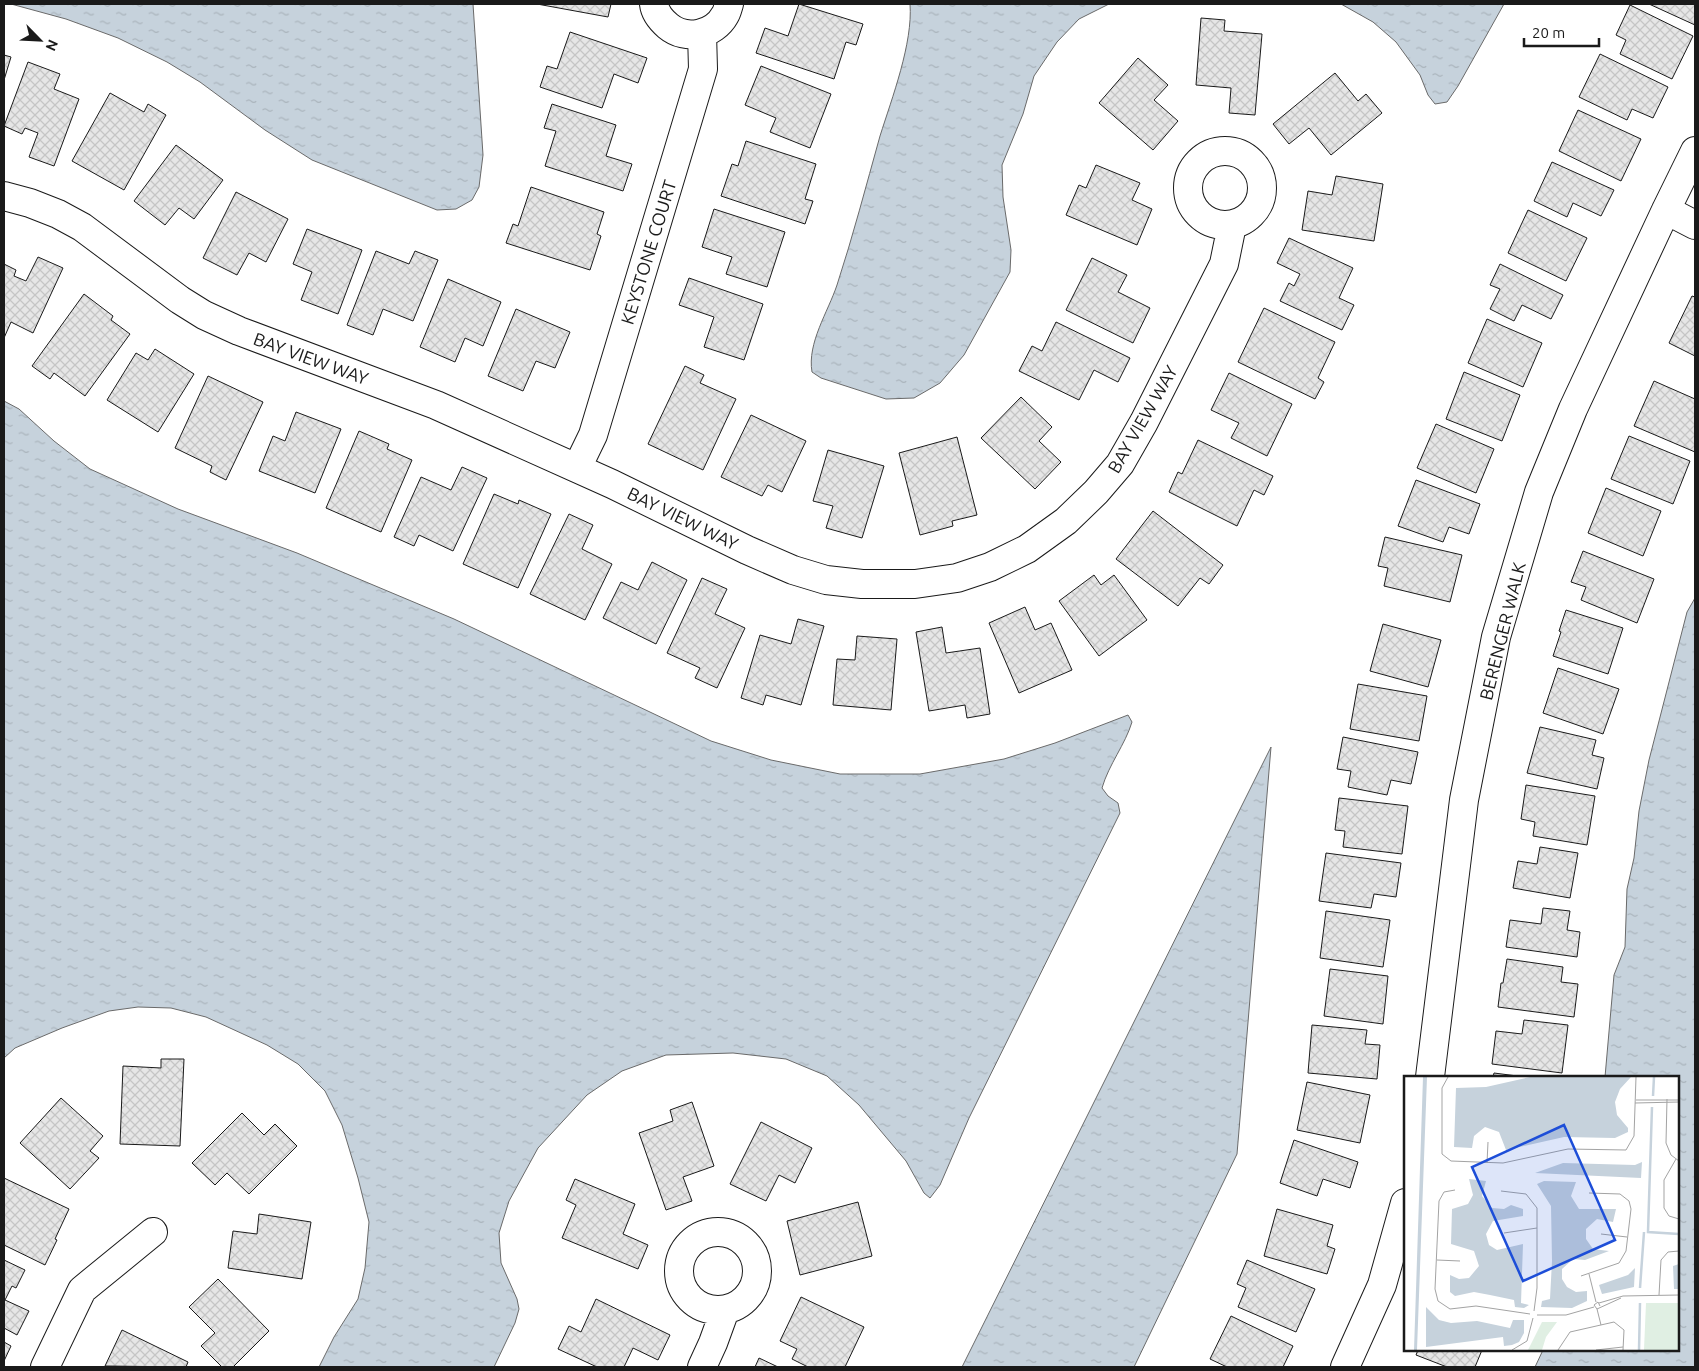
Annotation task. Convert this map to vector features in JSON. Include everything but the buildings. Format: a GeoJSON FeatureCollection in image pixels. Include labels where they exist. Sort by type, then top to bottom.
{"type":"FeatureCollection","features":[{"type":"Feature","properties":{"kind":"street"},"geometry":{"type":"LineString","coordinates":[[654,4],[662,20],[673,30],[687,35],[702,33],[716,26],[725,15],[729,4]]}},
{"type":"Feature","properties":{"kind":"street","name":"KEYSTONE COURT"},"geometry":{"type":"LineString","coordinates":[[577,468],[593,435],[703,69],[702,33]]}},
{"type":"Feature","properties":{"kind":"street","name":"BERENGER WALK"},"geometry":{"type":"LineString","coordinates":[[1430,1076],[1464,800],[1496,637],[1539,492],[1573,409],[1695,152]]}},
{"type":"Feature","properties":{"kind":"street","name":"BAY VIEW WAY"},"geometry":{"type":"LineString","coordinates":[[4,196],[58,214],[82,227],[180,300],[204,315],[284,350],[436,405],[612,484],[747,550],[793,570],[826,580],[862,584],[915,584],[957,578],[990,567],[1027,549],[1066,521],[1096,492],[1120,464],[1144,422],[1224,264],[1232,225]]}},
{"type":"Feature","properties":{"kind":"street"},"geometry":{"type":"LineString","coordinates":[[1666,210],[1695,225]]}},
{"type":"Feature","properties":{"kind":"street"},"geometry":{"type":"LineString","coordinates":[[1345,1367],[1382,1285],[1404,1207]]}},
{"type":"Feature","properties":{"kind":"street"},"geometry":{"type":"LineString","coordinates":[[45,1367],[82,1290],[153,1232]]}},
{"type":"Feature","properties":{"kind":"street"},"geometry":{"type":"LineString","coordinates":[[702,1367],[713,1343],[724,1310]]}},
{"type":"Feature","properties":{"kind":"water"},"geometry":{"type":"Polygon","coordinates":[[[11,4],[473,4],[483,155],[479,187],[472,200],[456,209],[437,210],[312,160],[265,130],[200,82],[167,62],[118,38],[66,19],[11,4]]]}},
{"type":"Feature","properties":{"kind":"water"},"geometry":{"type":"Polygon","coordinates":[[[910,4],[1109,4],[1079,19],[1057,42],[1034,76],[1023,114],[1002,165],[1003,197],[1011,250],[1010,272],[964,355],[940,383],[914,398],[886,399],[821,378],[812,372],[811,361],[815,339],[843,267],[880,136],[901,70],[908,36],[910,4]]]}},
{"type":"Feature","properties":{"kind":"water"},"geometry":{"type":"Polygon","coordinates":[[[1341,4],[1504,4],[1447,102],[1435,104],[1428,95],[1420,75],[1396,42],[1373,22],[1341,4]]]}},
{"type":"Feature","properties":{"kind":"water"},"geometry":{"type":"Polygon","coordinates":[[[4,401],[19,409],[54,441],[90,469],[178,509],[297,553],[454,619],[711,741],[771,760],[840,774],[920,774],[1004,759],[1055,743],[1128,715],[1132,722],[1102,788],[1108,796],[1118,803],[1120,813],[969,1118],[940,1185],[930,1198],[924,1193],[906,1161],[859,1105],[827,1076],[786,1059],[733,1053],[666,1055],[622,1071],[587,1095],[538,1148],[509,1201],[499,1233],[501,1263],[517,1299],[519,1309],[515,1323],[494,1367],[319,1367],[334,1337],[358,1299],[365,1268],[369,1222],[342,1125],[325,1091],[298,1064],[267,1045],[206,1017],[171,1008],[138,1007],[109,1011],[62,1028],[15,1048],[4,1058],[4,401]]]}},
{"type":"Feature","properties":{"kind":"water"},"geometry":{"type":"Polygon","coordinates":[[[1695,598],[1695,1367],[1535,1367],[1543,1351],[1679,1351],[1679,1076],[1605,1076],[1614,975],[1625,947],[1627,889],[1634,858],[1639,811],[1649,760],[1687,612],[1695,598]]]}},
{"type":"Feature","properties":{"kind":"water"},"geometry":{"type":"Polygon","coordinates":[[[1271,747],[1237,1154],[1134,1367],[962,1367],[1271,747]]]}}]}
